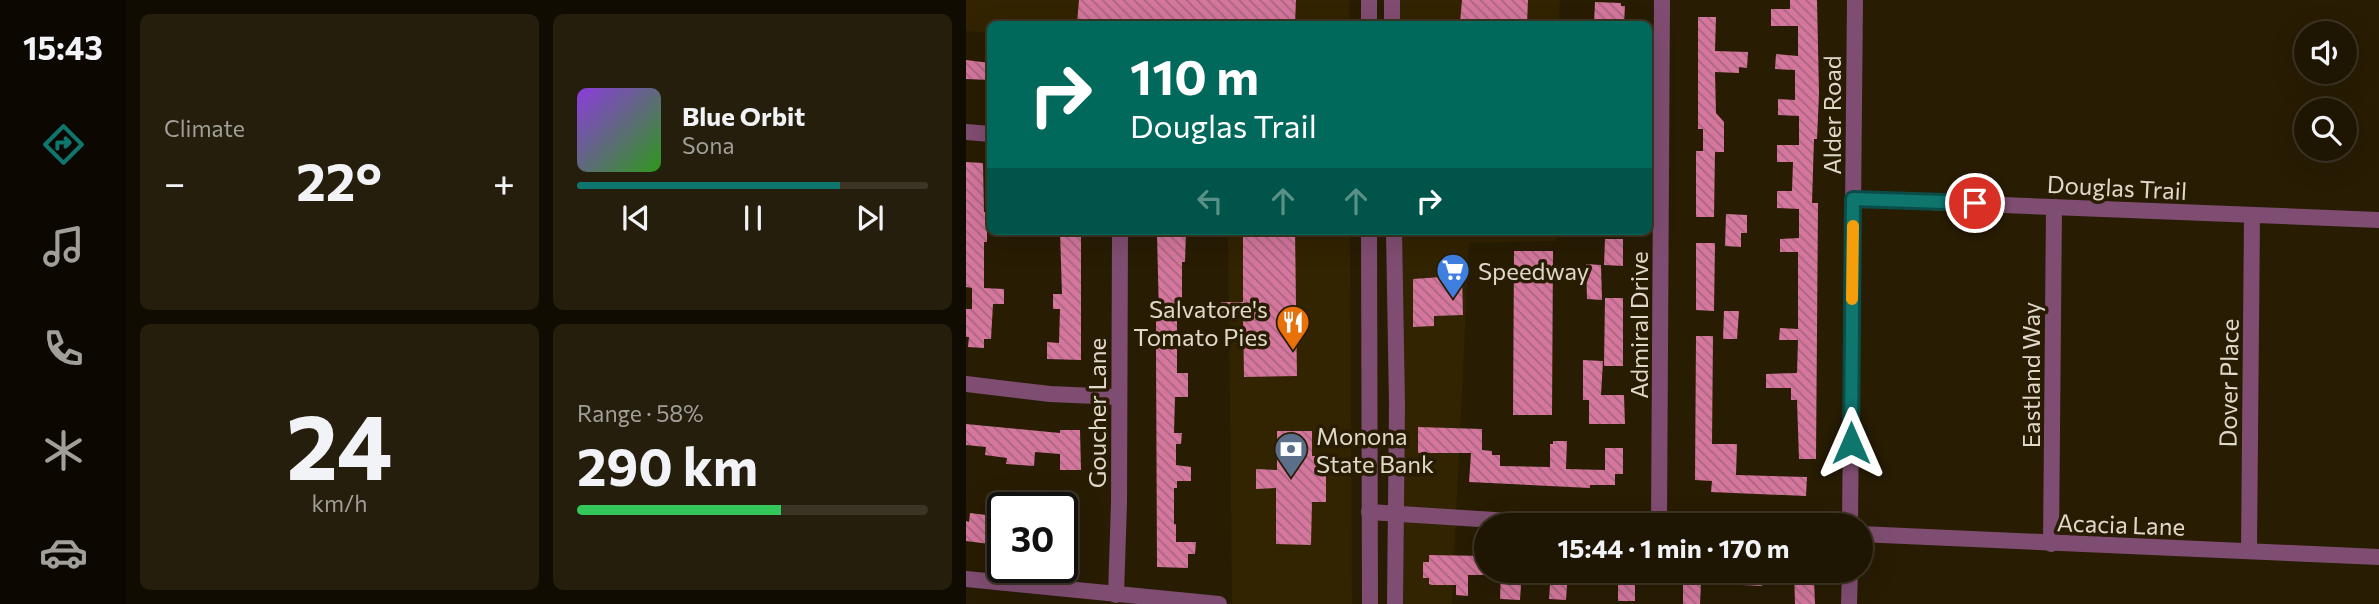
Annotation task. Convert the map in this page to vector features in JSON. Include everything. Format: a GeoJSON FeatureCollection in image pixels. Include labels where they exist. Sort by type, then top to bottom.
{"type":"FeatureCollection","features":[{"type":"Feature","properties":{"kind":"street"},"geometry":{"type":"LineString","coordinates":[[1369,0],[1369,21]]}},
{"type":"Feature","properties":{"kind":"street"},"geometry":{"type":"LineString","coordinates":[[1392,0],[1392,21]]}},
{"type":"Feature","properties":{"kind":"street","name":"Admiral Drive"},"geometry":{"type":"LineString","coordinates":[[1659,513],[1662,0]]}},
{"type":"Feature","properties":{"kind":"street","name":"Alder Road"},"geometry":{"type":"LineString","coordinates":[[1850,513],[1854,0]]}},
{"type":"Feature","properties":{"kind":"street"},"geometry":{"type":"LineString","coordinates":[[966,132],[987,134]]}},
{"type":"Feature","properties":{"kind":"street","name":"Douglas Trail"},"geometry":{"type":"LineString","coordinates":[[1853,199],[2379,220]]}},
{"type":"Feature","properties":{"kind":"street","name":"Eastland Way"},"geometry":{"type":"LineString","coordinates":[[2051,544],[2054,207]]}},
{"type":"Feature","properties":{"kind":"street","name":"Dover Place"},"geometry":{"type":"LineString","coordinates":[[2249,551],[2252,216]]}},
{"type":"Feature","properties":{"kind":"street","name":"Goucher Lane"},"geometry":{"type":"LineString","coordinates":[[1116,595],[1120,235]]}},
{"type":"Feature","properties":{"kind":"street"},"geometry":{"type":"LineString","coordinates":[[1369,235],[1370,604]]}},
{"type":"Feature","properties":{"kind":"street"},"geometry":{"type":"LineString","coordinates":[[1394,235],[1397,514],[1395,604]]}},
{"type":"Feature","properties":{"kind":"street"},"geometry":{"type":"LineString","coordinates":[[966,384],[1050,394],[1118,397]]}},
{"type":"Feature","properties":{"kind":"street"},"geometry":{"type":"LineString","coordinates":[[1369,512],[1474,518]]}},
{"type":"Feature","properties":{"kind":"street","name":"Acacia Lane"},"geometry":{"type":"LineString","coordinates":[[1873,535],[2379,557]]}},
{"type":"Feature","properties":{"kind":"street"},"geometry":{"type":"LineString","coordinates":[[966,579],[1219,604]]}},
{"type":"Feature","properties":{"kind":"street"},"geometry":{"type":"LineString","coordinates":[[1849,604],[1850,583]]}},
{"type":"Feature","properties":{"kind":"shaded area"},"geometry":{"type":"Polygon","coordinates":[[[966,0],[1350,0],[1349,21],[987,21],[987,33],[966,31],[966,0]]]}},
{"type":"Feature","properties":{"kind":"shaded area"},"geometry":{"type":"Polygon","coordinates":[[[1392,0],[1560,0],[1559,21],[1392,21],[1392,0]]]}},
{"type":"Feature","properties":{"kind":"shaded area"},"geometry":{"type":"Polygon","coordinates":[[[1228,235],[1350,235],[1352,604],[1232,604],[1228,235]]]}},
{"type":"Feature","properties":{"kind":"shaded area"},"geometry":{"type":"Polygon","coordinates":[[[1394,235],[1556,235],[1556,241],[1469,243],[1452,604],[1395,604],[1394,235]]]}},
{"type":"Feature","properties":{"kind":"building"},"geometry":{"type":"Polygon","coordinates":[[[1079,0],[1296,0],[1295,21],[1077,21],[1079,0]]]}},
{"type":"Feature","properties":{"kind":"building"},"geometry":{"type":"Polygon","coordinates":[[[1462,0],[1528,0],[1527,21],[1460,21],[1462,0]]]}},
{"type":"Feature","properties":{"kind":"building"},"geometry":{"type":"Polygon","coordinates":[[[1790,0],[1817,0],[1819,94],[1817,139],[1814,139],[1812,203],[1818,203],[1816,459],[1799,459],[1797,400],[1791,400],[1791,388],[1766,388],[1766,374],[1797,373],[1798,340],[1779,340],[1780,328],[1798,329],[1798,252],[1780,252],[1780,239],[1799,238],[1799,209],[1777,208],[1777,191],[1792,191],[1793,162],[1777,162],[1777,145],[1799,145],[1799,116],[1778,115],[1778,99],[1795,100],[1795,70],[1775,69],[1776,54],[1798,56],[1798,26],[1771,26],[1771,9],[1790,9],[1790,0]]]}},
{"type":"Feature","properties":{"kind":"building"},"geometry":{"type":"Polygon","coordinates":[[[1595,2],[1621,3],[1621,6],[1625,6],[1624,21],[1594,21],[1595,2]]]}},
{"type":"Feature","properties":{"kind":"building"},"geometry":{"type":"Polygon","coordinates":[[[1698,17],[1716,17],[1715,51],[1748,52],[1747,68],[1739,67],[1739,73],[1715,72],[1716,113],[1724,122],[1724,152],[1715,152],[1714,217],[1696,217],[1696,151],[1703,151],[1703,129],[1698,129],[1698,17]]]}},
{"type":"Feature","properties":{"kind":"building"},"geometry":{"type":"Polygon","coordinates":[[[966,60],[987,63],[987,80],[966,79],[966,60]]]}},
{"type":"Feature","properties":{"kind":"building"},"geometry":{"type":"Polygon","coordinates":[[[966,162],[983,163],[984,212],[987,212],[984,288],[1004,289],[1004,304],[993,304],[991,339],[984,339],[984,348],[968,347],[966,309],[972,309],[972,288],[966,287],[966,162]]]}},
{"type":"Feature","properties":{"kind":"building"},"geometry":{"type":"Polygon","coordinates":[[[1726,214],[1747,215],[1747,233],[1741,233],[1741,247],[1725,246],[1726,214]]]}},
{"type":"Feature","properties":{"kind":"building"},"geometry":{"type":"Polygon","coordinates":[[[1060,235],[1081,235],[1081,360],[1047,359],[1047,342],[1059,343],[1060,309],[1053,309],[1053,294],[1062,294],[1060,235]]]}},
{"type":"Feature","properties":{"kind":"building"},"geometry":{"type":"Polygon","coordinates":[[[1157,235],[1186,235],[1185,262],[1182,262],[1182,309],[1177,309],[1177,373],[1188,373],[1188,397],[1175,397],[1174,433],[1182,433],[1181,444],[1176,444],[1176,465],[1191,467],[1191,481],[1177,481],[1177,488],[1174,488],[1174,524],[1176,542],[1196,542],[1195,554],[1188,554],[1188,568],[1157,567],[1157,235]]]}},
{"type":"Feature","properties":{"kind":"building"},"geometry":{"type":"Polygon","coordinates":[[[1243,235],[1295,235],[1297,376],[1244,377],[1243,316],[1221,315],[1221,302],[1243,302],[1243,235]]]}},
{"type":"Feature","properties":{"kind":"building"},"geometry":{"type":"Polygon","coordinates":[[[1605,239],[1623,239],[1623,266],[1604,265],[1605,239]]]}},
{"type":"Feature","properties":{"kind":"building"},"geometry":{"type":"Polygon","coordinates":[[[1696,243],[1715,243],[1714,311],[1696,310],[1696,243]]]}},
{"type":"Feature","properties":{"kind":"building"},"geometry":{"type":"Polygon","coordinates":[[[1514,251],[1553,251],[1552,415],[1513,415],[1514,251]]]}},
{"type":"Feature","properties":{"kind":"building"},"geometry":{"type":"Polygon","coordinates":[[[1586,264],[1601,265],[1602,300],[1587,299],[1586,264]]]}},
{"type":"Feature","properties":{"kind":"building"},"geometry":{"type":"Polygon","coordinates":[[[1462,277],[1463,315],[1434,316],[1434,326],[1413,327],[1413,279],[1462,277]]]}},
{"type":"Feature","properties":{"kind":"building"},"geometry":{"type":"Polygon","coordinates":[[[1605,298],[1623,298],[1623,366],[1604,366],[1605,298]]]}},
{"type":"Feature","properties":{"kind":"building"},"geometry":{"type":"Polygon","coordinates":[[[1724,311],[1739,311],[1737,339],[1723,339],[1724,311]]]}},
{"type":"Feature","properties":{"kind":"building"},"geometry":{"type":"Polygon","coordinates":[[[1696,336],[1713,336],[1712,444],[1737,444],[1736,475],[1807,477],[1806,496],[1711,492],[1712,481],[1695,480],[1696,336]]]}},
{"type":"Feature","properties":{"kind":"building"},"geometry":{"type":"Polygon","coordinates":[[[1583,360],[1603,361],[1601,395],[1624,395],[1625,424],[1589,424],[1589,400],[1583,400],[1583,360]]]}},
{"type":"Feature","properties":{"kind":"building"},"geometry":{"type":"Polygon","coordinates":[[[966,424],[1060,433],[1060,430],[1080,430],[1081,470],[1060,470],[1060,454],[1035,452],[1034,466],[1006,464],[1007,458],[985,455],[986,447],[966,445],[966,424]]]}},
{"type":"Feature","properties":{"kind":"building"},"geometry":{"type":"Polygon","coordinates":[[[1418,427],[1482,429],[1482,450],[1492,451],[1492,455],[1500,455],[1500,466],[1550,467],[1550,444],[1553,444],[1553,441],[1567,441],[1566,469],[1605,470],[1605,448],[1623,448],[1623,474],[1615,474],[1615,485],[1590,485],[1590,488],[1469,482],[1471,453],[1418,453],[1418,427]]]}},
{"type":"Feature","properties":{"kind":"building","name":"Monona State Bank"},"geometry":{"type":"Polygon","coordinates":[[[1277,431],[1312,431],[1312,456],[1326,456],[1326,502],[1312,502],[1311,545],[1276,544],[1276,488],[1256,489],[1256,469],[1277,470],[1277,431]]]}},
{"type":"Feature","properties":{"kind":"building"},"geometry":{"type":"Polygon","coordinates":[[[1078,502],[1080,553],[1078,553],[1078,502]]]}},
{"type":"Feature","properties":{"kind":"building"},"geometry":{"type":"Polygon","coordinates":[[[970,513],[986,515],[987,544],[966,541],[966,521],[969,522],[970,513]]]}},
{"type":"Feature","properties":{"kind":"building"},"geometry":{"type":"Polygon","coordinates":[[[1429,555],[1474,556],[1474,575],[1468,575],[1468,596],[1456,595],[1456,585],[1429,584],[1429,578],[1423,578],[1423,562],[1429,562],[1429,555]]]}},
{"type":"Feature","properties":{"kind":"building"},"geometry":{"type":"Polygon","coordinates":[[[1501,583],[1521,583],[1520,600],[1500,599],[1501,583]]]}},
{"type":"Feature","properties":{"kind":"building"},"geometry":{"type":"Polygon","coordinates":[[[1550,583],[1567,583],[1566,600],[1549,599],[1550,583]]]}},
{"type":"Feature","properties":{"kind":"building"},"geometry":{"type":"Polygon","coordinates":[[[1618,583],[1635,583],[1635,601],[1618,601],[1618,583]]]}},
{"type":"Feature","properties":{"kind":"building"},"geometry":{"type":"Polygon","coordinates":[[[1683,583],[1701,583],[1700,604],[1683,604],[1683,583]]]}},
{"type":"Feature","properties":{"kind":"building"},"geometry":{"type":"Polygon","coordinates":[[[1701,583],[1762,583],[1762,586],[1701,583]]]}},
{"type":"Feature","properties":{"kind":"building"},"geometry":{"type":"Polygon","coordinates":[[[1794,583],[1814,583],[1815,604],[1795,604],[1794,583]]]}},
{"type":"Feature","properties":{"kind":"slow traffic"},"geometry":{"type":"LineString","coordinates":[[1852,299],[1853,226]]}},
{"type":"Feature","properties":{"kind":"place","name":"Speedway"},"geometry":{"type":"Point","coordinates":[1453,300]}},
{"type":"Feature","properties":{"kind":"place","name":"Salvatore's Tomato Pies"},"geometry":{"type":"Point","coordinates":[1293,352]}},
{"type":"Feature","properties":{"kind":"place","name":"Monona State Bank"},"geometry":{"type":"Point","coordinates":[1291,479]}},
{"type":"Feature","properties":{"kind":"route"},"geometry":{"type":"LineString","coordinates":[[1851,443],[1853,199],[1975,203]]}}]}
